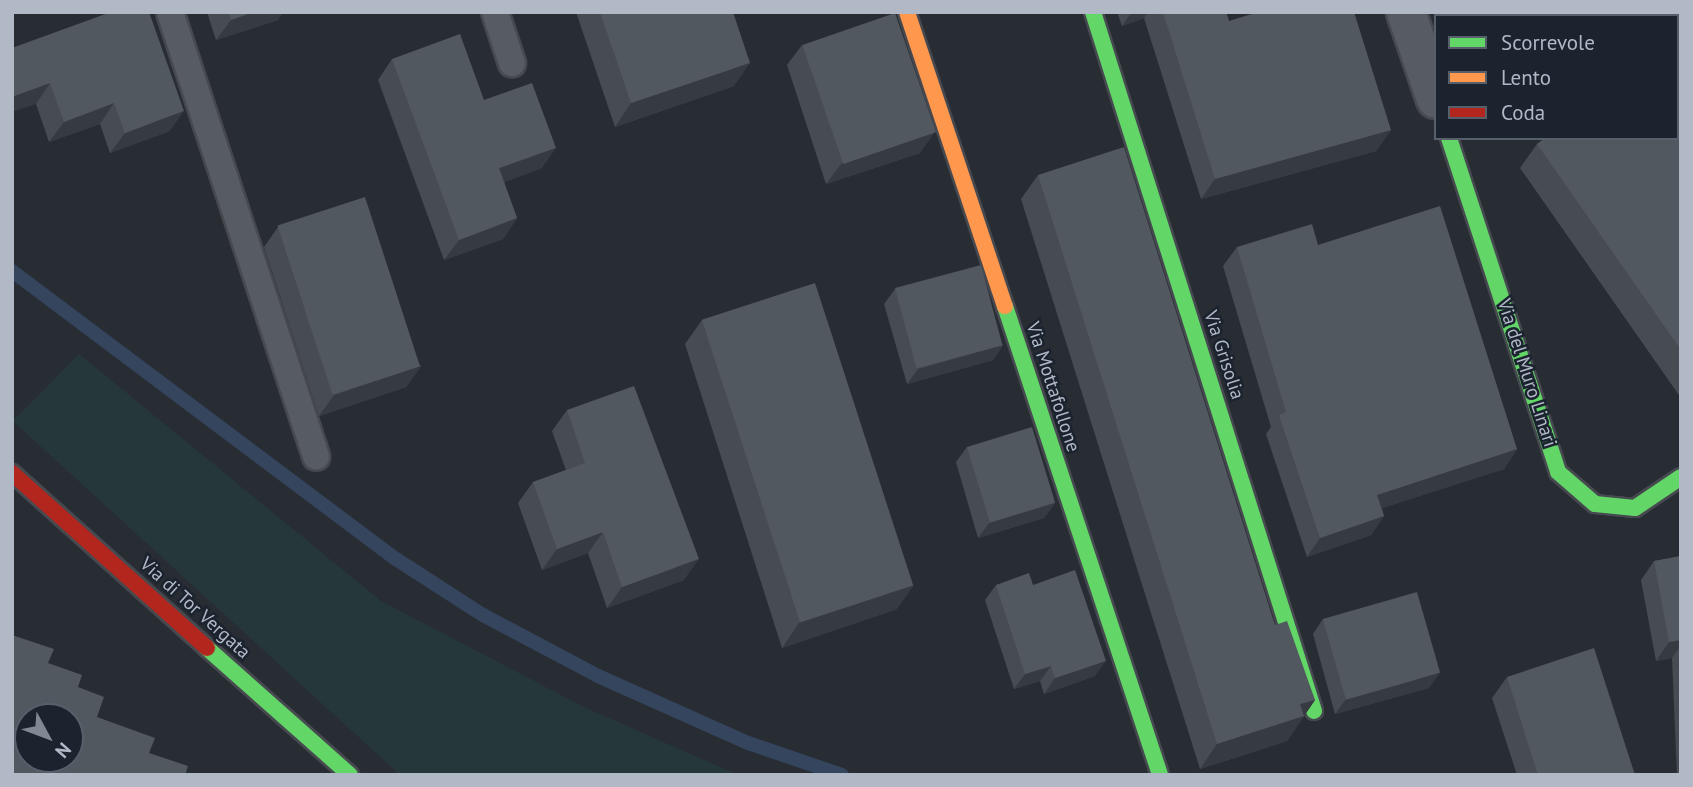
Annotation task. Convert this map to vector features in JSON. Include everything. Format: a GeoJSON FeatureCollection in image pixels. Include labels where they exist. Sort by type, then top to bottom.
{"type":"FeatureCollection","features":[{"type":"Feature","properties":{"kind":"street","name":"Via Mottafollone"},"geometry":{"type":"LineString","coordinates":[[907,12],[1160,774]]}},
{"type":"Feature","properties":{"kind":"street","name":"Via Grisolia"},"geometry":{"type":"LineString","coordinates":[[1093,12],[1314,711]]}},
{"type":"Feature","properties":{"kind":"street"},"geometry":{"type":"LineString","coordinates":[[1406,12],[1434,93]]}},
{"type":"Feature","properties":{"kind":"street","name":"Via del Muro Linari"},"geometry":{"type":"LineString","coordinates":[[1450,140],[1558,472],[1595,504],[1634,508],[1681,477]]}},
{"type":"Feature","properties":{"kind":"street","name":"Via di Tor Vergata"},"geometry":{"type":"LineString","coordinates":[[12,473],[350,775]]}},
{"type":"Feature","properties":{"kind":"lane"},"geometry":{"type":"LineString","coordinates":[[170,12],[316,457]]}},
{"type":"Feature","properties":{"kind":"lane"},"geometry":{"type":"LineString","coordinates":[[495,12],[512,63]]}},
{"type":"Feature","properties":{"kind":"shaded area"},"geometry":{"type":"Polygon","coordinates":[[[79,354],[381,601],[584,707],[738,775],[400,775],[13,421],[79,354]]]}},
{"type":"Feature","properties":{"kind":"building"},"geometry":{"type":"Polygon","coordinates":[[[111,12],[149,12],[184,111],[125,133],[114,103],[64,122],[50,83],[12,97],[12,48],[111,12]]]}},
{"type":"Feature","properties":{"kind":"building"},"geometry":{"type":"Polygon","coordinates":[[[228,12],[253,12],[231,20],[228,12]]]}},
{"type":"Feature","properties":{"kind":"building"},"geometry":{"type":"Polygon","coordinates":[[[600,12],[733,12],[750,63],[631,103],[600,12]]]}},
{"type":"Feature","properties":{"kind":"building"},"geometry":{"type":"Polygon","coordinates":[[[1163,12],[1226,12],[1229,21],[1258,12],[1354,12],[1391,130],[1215,179],[1163,12]]]}},
{"type":"Feature","properties":{"kind":"building"},"geometry":{"type":"Polygon","coordinates":[[[1681,12],[1681,350],[1537,144],[1542,140],[1679,140],[1679,14],[1616,14],[1681,12]]]}},
{"type":"Feature","properties":{"kind":"building"},"geometry":{"type":"Polygon","coordinates":[[[895,13],[936,132],[843,164],[802,45],[895,13]]]}},
{"type":"Feature","properties":{"kind":"building"},"geometry":{"type":"Polygon","coordinates":[[[460,34],[484,100],[532,83],[556,148],[499,168],[517,218],[459,240],[392,59],[460,34]]]}},
{"type":"Feature","properties":{"kind":"building"},"geometry":{"type":"Polygon","coordinates":[[[1124,147],[1275,625],[1287,621],[1315,700],[1300,704],[1304,716],[1217,744],[1038,175],[1124,147]]]}},
{"type":"Feature","properties":{"kind":"building"},"geometry":{"type":"Polygon","coordinates":[[[365,197],[420,366],[333,395],[278,225],[365,197]]]}},
{"type":"Feature","properties":{"kind":"building"},"geometry":{"type":"Polygon","coordinates":[[[1440,206],[1517,449],[1377,495],[1384,516],[1320,538],[1279,415],[1286,412],[1237,247],[1312,224],[1318,245],[1440,206]]]}},
{"type":"Feature","properties":{"kind":"building"},"geometry":{"type":"Polygon","coordinates":[[[981,265],[1002,345],[917,368],[895,288],[981,265]]]}},
{"type":"Feature","properties":{"kind":"building"},"geometry":{"type":"Polygon","coordinates":[[[815,283],[913,585],[800,622],[702,320],[815,283]]]}},
{"type":"Feature","properties":{"kind":"building"},"geometry":{"type":"Polygon","coordinates":[[[634,386],[699,559],[622,587],[603,532],[557,549],[533,482],[585,463],[567,410],[634,386]]]}},
{"type":"Feature","properties":{"kind":"building"},"geometry":{"type":"Polygon","coordinates":[[[1032,427],[1055,503],[990,522],[967,447],[1032,427]]]}},
{"type":"Feature","properties":{"kind":"building"},"geometry":{"type":"Polygon","coordinates":[[[1681,556],[1681,640],[1669,642],[1654,561],[1681,556]]]}},
{"type":"Feature","properties":{"kind":"building"},"geometry":{"type":"Polygon","coordinates":[[[1075,570],[1106,661],[1055,678],[1051,666],[1025,674],[996,585],[1029,573],[1033,585],[1075,570]]]}},
{"type":"Feature","properties":{"kind":"building"},"geometry":{"type":"Polygon","coordinates":[[[1417,592],[1440,673],[1346,700],[1323,619],[1417,592]]]}},
{"type":"Feature","properties":{"kind":"building"},"geometry":{"type":"Polygon","coordinates":[[[12,635],[54,649],[48,663],[82,675],[78,687],[104,697],[97,717],[155,738],[149,753],[188,766],[185,775],[12,775],[12,635]]]}},
{"type":"Feature","properties":{"kind":"building"},"geometry":{"type":"Polygon","coordinates":[[[1594,648],[1635,775],[1538,775],[1507,677],[1594,648]]]}},
{"type":"Feature","properties":{"kind":"waterway"},"geometry":{"type":"LineString","coordinates":[[12,271],[396,559],[483,615],[598,676],[748,743],[842,775]]}},
{"type":"Feature","properties":{"kind":"traffic: fast"},"geometry":{"type":"LineString","coordinates":[[1093,12],[1314,711]]}},
{"type":"Feature","properties":{"kind":"traffic: fast"},"geometry":{"type":"LineString","coordinates":[[1450,140],[1558,472],[1595,504],[1635,508],[1681,477]]}},
{"type":"Feature","properties":{"kind":"traffic: fast"},"geometry":{"type":"LineString","coordinates":[[1005,306],[1160,774]]}},
{"type":"Feature","properties":{"kind":"traffic: fast"},"geometry":{"type":"LineString","coordinates":[[207,648],[350,775]]}},
{"type":"Feature","properties":{"kind":"traffic: slow"},"geometry":{"type":"LineString","coordinates":[[907,12],[1005,306]]}},
{"type":"Feature","properties":{"kind":"traffic: jam"},"geometry":{"type":"LineString","coordinates":[[12,473],[207,648]]}}]}
